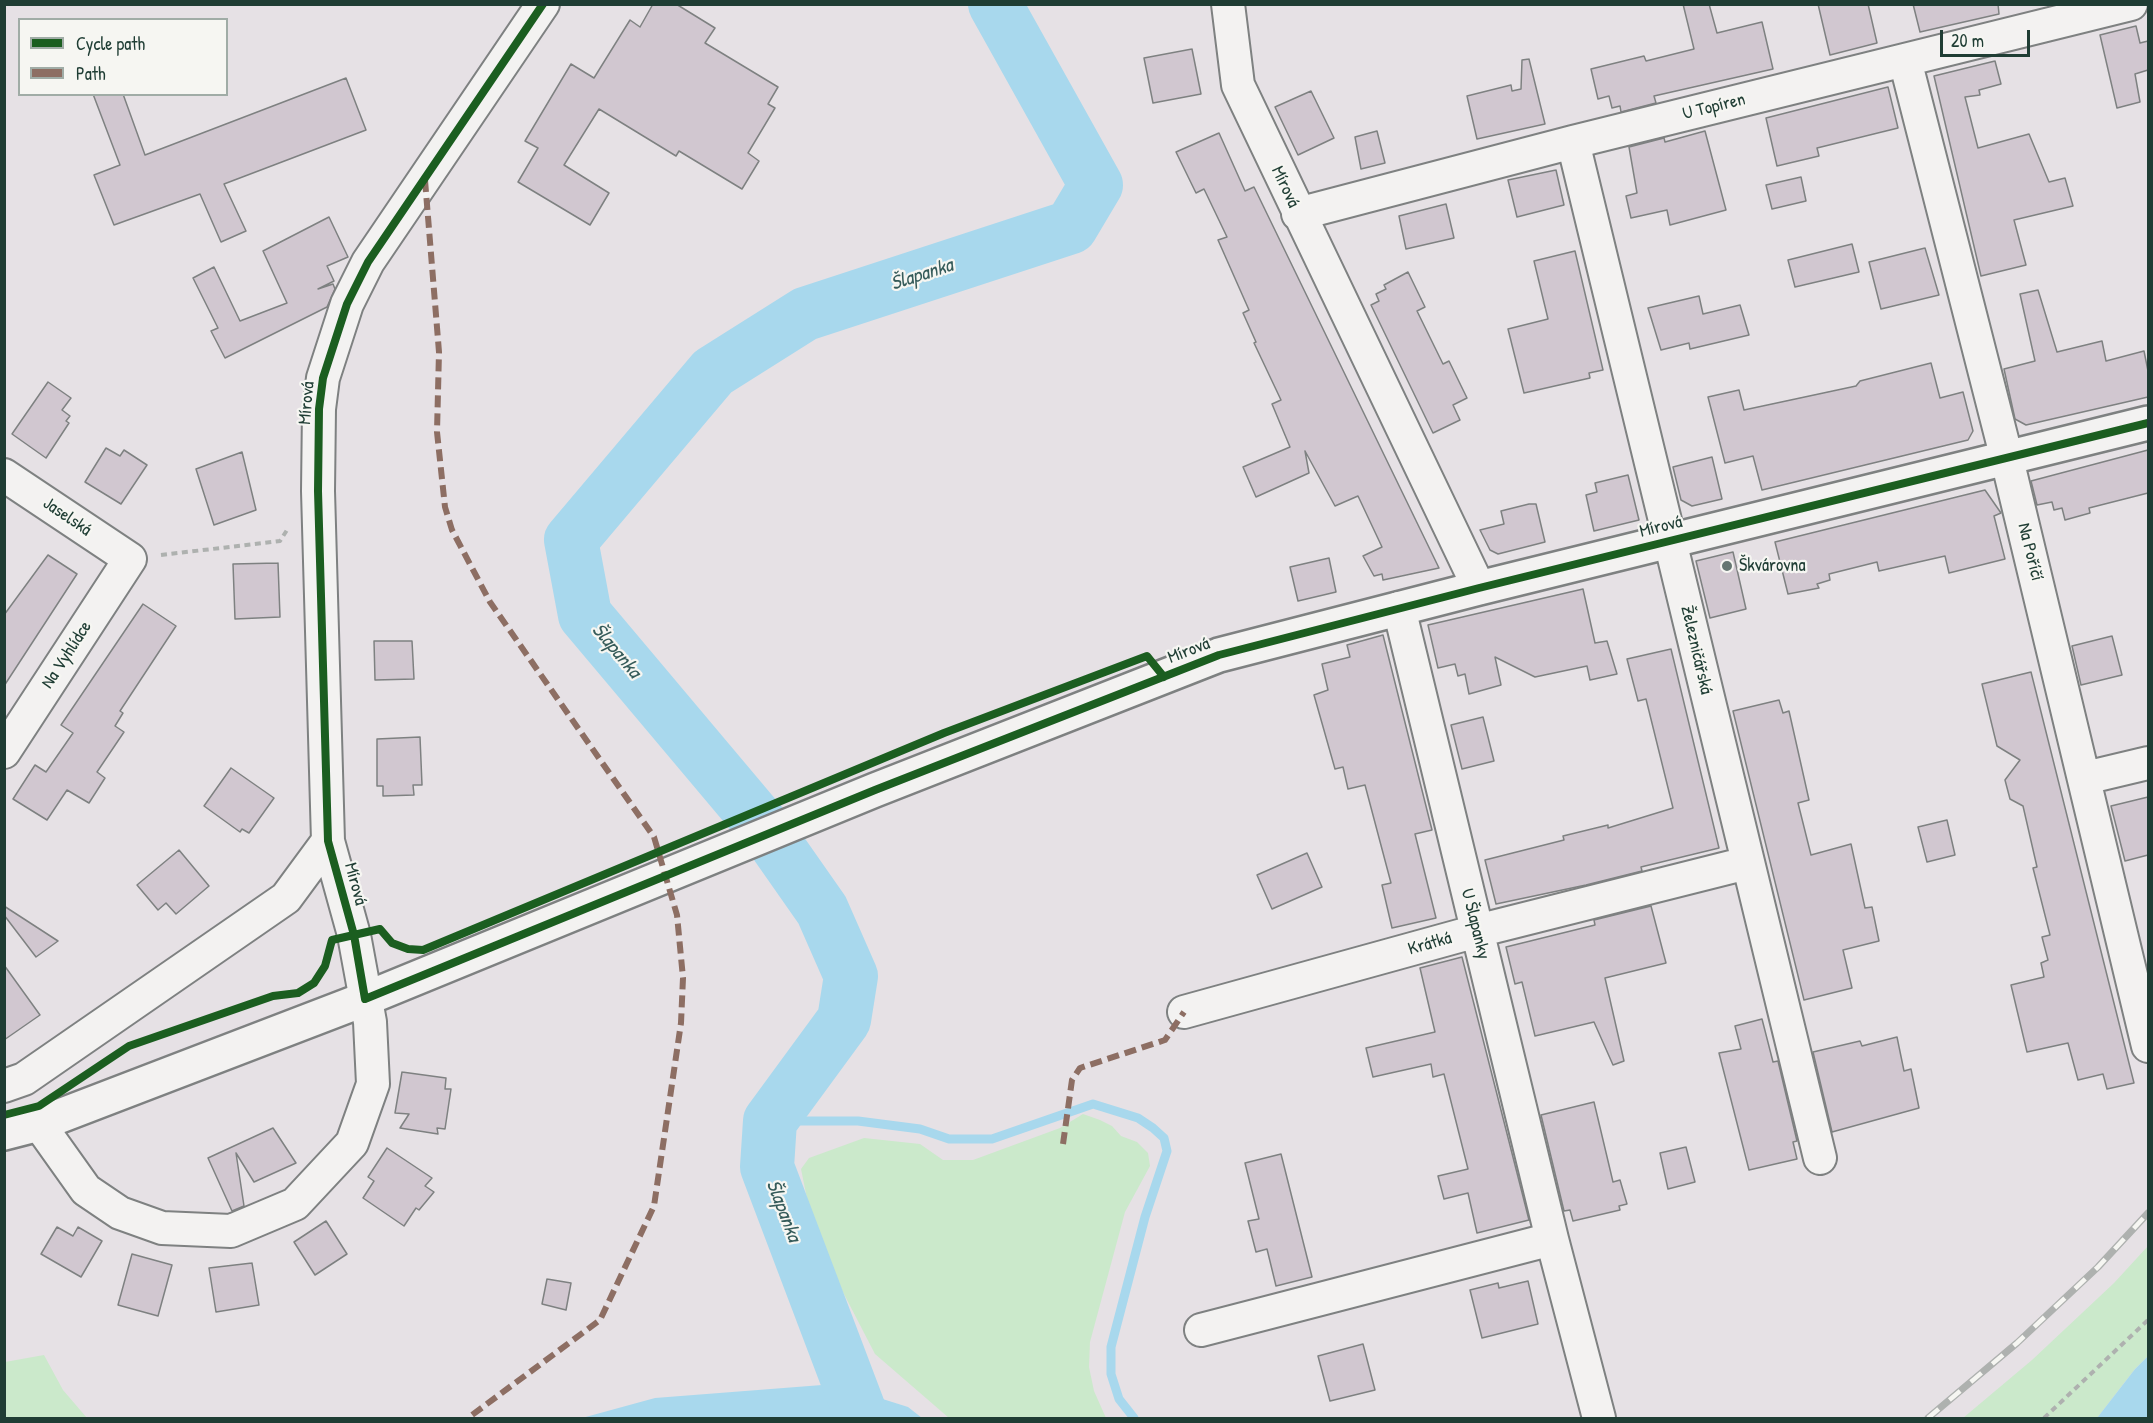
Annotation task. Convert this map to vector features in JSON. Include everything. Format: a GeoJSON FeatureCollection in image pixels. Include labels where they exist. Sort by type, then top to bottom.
{"type":"FeatureCollection","features":[{"type":"Feature","properties":{"kind":"street","name":"Mírová"},"geometry":{"type":"LineString","coordinates":[[39,1124],[86,1190],[120,1213],[162,1228],[231,1231],[295,1204],[352,1143],[373,1084],[370,1022],[354,935],[328,841],[318,490],[323,378],[347,304],[368,262],[543,4]]}},
{"type":"Feature","properties":{"kind":"street","name":"Mírová"},"geometry":{"type":"LineString","coordinates":[[1228,4],[1238,85],[1479,588]]}},
{"type":"Feature","properties":{"kind":"street","name":"U Topíren"},"geometry":{"type":"LineString","coordinates":[[1298,214],[1573,142],[2131,4]]}},
{"type":"Feature","properties":{"kind":"street","name":"Na Poříčí"},"geometry":{"type":"LineString","coordinates":[[1905,60],[2007,459],[2148,1046]]}},
{"type":"Feature","properties":{"kind":"street","name":"Železničářská"},"geometry":{"type":"LineString","coordinates":[[1573,142],[1747,863],[1821,1158]]}},
{"type":"Feature","properties":{"kind":"street","name":"Mírová"},"geometry":{"type":"LineString","coordinates":[[4,1133],[39,1124],[364,999],[875,790],[1219,655],[1670,540],[2148,423]]}},
{"type":"Feature","properties":{"kind":"street","name":"Jaselská"},"geometry":{"type":"LineString","coordinates":[[4,476],[130,559]]}},
{"type":"Feature","properties":{"kind":"street","name":"Na Vyhlídce"},"geometry":{"type":"LineString","coordinates":[[4,752],[130,559]]}},
{"type":"Feature","properties":{"kind":"street","name":"U Šlapanky"},"geometry":{"type":"LineString","coordinates":[[1399,608],[1552,1239],[1599,1419]]}},
{"type":"Feature","properties":{"kind":"street"},"geometry":{"type":"LineString","coordinates":[[2085,778],[2148,763]]}},
{"type":"Feature","properties":{"kind":"street","name":"Mírová"},"geometry":{"type":"LineString","coordinates":[[4,1086],[24,1079],[286,898],[328,841]]}},
{"type":"Feature","properties":{"kind":"street","name":"Krátká"},"geometry":{"type":"LineString","coordinates":[[1184,1012],[1477,931],[1747,863]]}},
{"type":"Feature","properties":{"kind":"street"},"geometry":{"type":"LineString","coordinates":[[1202,1330],[1552,1239]]}},
{"type":"Feature","properties":{"kind":"path"},"geometry":{"type":"LineString","coordinates":[[130,559],[280,542],[289,525]]}},
{"type":"Feature","properties":{"kind":"path"},"geometry":{"type":"LineString","coordinates":[[2044,1419],[2148,1320]]}},
{"type":"Feature","properties":{"kind":"green space"},"geometry":{"type":"Polygon","coordinates":[[[1083,1114],[1112,1126],[1121,1136],[1137,1142],[1148,1153],[1150,1166],[1125,1212],[1090,1342],[1089,1367],[1094,1391],[1106,1418],[949,1418],[875,1354],[815,1238],[801,1169],[809,1158],[864,1138],[920,1144],[943,1160],[973,1160],[1060,1128],[1083,1114]]]}},
{"type":"Feature","properties":{"kind":"green space"},"geometry":{"type":"Polygon","coordinates":[[[2148,1246],[2148,1356],[2097,1418],[1963,1418],[2032,1360],[2114,1283],[2148,1246]]]}},
{"type":"Feature","properties":{"kind":"green space"},"geometry":{"type":"Polygon","coordinates":[[[44,1355],[63,1390],[87,1418],[5,1418],[5,1362],[44,1355]]]}},
{"type":"Feature","properties":{"kind":"water"},"geometry":{"type":"Polygon","coordinates":[[[2148,1356],[2148,1418],[2097,1418],[2135,1369],[2148,1356]]]}},
{"type":"Feature","properties":{"kind":"water"},"geometry":{"type":"Polygon","coordinates":[[[835,1384],[908,1407],[922,1418],[582,1418],[655,1398],[835,1384]]]}},
{"type":"Feature","properties":{"kind":"building"},"geometry":{"type":"Polygon","coordinates":[[[653,4],[676,4],[715,28],[705,43],[778,87],[768,104],[775,108],[748,153],[759,161],[742,189],[679,151],[676,156],[599,109],[564,165],[609,193],[590,225],[518,182],[538,148],[525,141],[571,64],[594,78],[630,20],[640,27],[653,4]]]}},
{"type":"Feature","properties":{"kind":"building"},"geometry":{"type":"Polygon","coordinates":[[[1683,4],[1709,4],[1717,33],[1762,22],[1773,69],[1654,96],[1656,103],[1621,112],[1620,106],[1612,108],[1609,96],[1598,99],[1591,69],[1644,56],[1646,61],[1694,49],[1683,4]]]}},
{"type":"Feature","properties":{"kind":"building"},"geometry":{"type":"Polygon","coordinates":[[[1818,4],[1868,4],[1877,43],[1830,55],[1818,4]]]}},
{"type":"Feature","properties":{"kind":"building"},"geometry":{"type":"Polygon","coordinates":[[[1913,4],[1998,4],[1999,14],[1920,32],[1913,4]]]}},
{"type":"Feature","properties":{"kind":"building"},"geometry":{"type":"Polygon","coordinates":[[[2136,26],[2140,43],[2148,41],[2148,70],[2135,74],[2140,102],[2117,108],[2100,35],[2136,26]]]}},
{"type":"Feature","properties":{"kind":"building"},"geometry":{"type":"Polygon","coordinates":[[[1192,49],[1201,94],[1153,103],[1144,58],[1192,49]]]}},
{"type":"Feature","properties":{"kind":"building"},"geometry":{"type":"Polygon","coordinates":[[[1529,59],[1545,124],[1477,139],[1467,96],[1511,85],[1512,91],[1521,89],[1522,60],[1529,59]]]}},
{"type":"Feature","properties":{"kind":"building"},"geometry":{"type":"Polygon","coordinates":[[[1995,61],[2001,84],[1979,90],[1980,95],[1965,97],[1978,148],[2029,134],[2049,182],[2065,178],[2073,206],[2014,220],[2026,265],[1981,276],[1934,76],[1995,61]]]}},
{"type":"Feature","properties":{"kind":"building"},"geometry":{"type":"Polygon","coordinates":[[[346,78],[366,130],[224,184],[246,231],[221,242],[200,194],[114,225],[94,175],[120,165],[94,96],[124,96],[145,155],[346,78]]]}},
{"type":"Feature","properties":{"kind":"building"},"geometry":{"type":"Polygon","coordinates":[[[1888,87],[1898,128],[1817,148],[1819,156],[1777,166],[1766,118],[1888,87]]]}},
{"type":"Feature","properties":{"kind":"building"},"geometry":{"type":"Polygon","coordinates":[[[1311,91],[1334,138],[1298,155],[1275,107],[1311,91]]]}},
{"type":"Feature","properties":{"kind":"building"},"geometry":{"type":"Polygon","coordinates":[[[1377,131],[1385,163],[1361,169],[1355,137],[1377,131]]]}},
{"type":"Feature","properties":{"kind":"building"},"geometry":{"type":"Polygon","coordinates":[[[1705,131],[1726,210],[1670,225],[1667,210],[1631,218],[1626,196],[1637,193],[1629,147],[1664,138],[1665,142],[1705,131]]]}},
{"type":"Feature","properties":{"kind":"building"},"geometry":{"type":"Polygon","coordinates":[[[1219,133],[1245,191],[1254,187],[1439,568],[1383,580],[1382,574],[1374,576],[1363,556],[1382,547],[1358,496],[1335,506],[1305,451],[1309,473],[1256,497],[1243,467],[1290,447],[1272,404],[1281,400],[1254,343],[1256,342],[1243,313],[1249,310],[1218,240],[1227,237],[1204,189],[1196,193],[1176,152],[1219,133]]]}},
{"type":"Feature","properties":{"kind":"building"},"geometry":{"type":"Polygon","coordinates":[[[1556,170],[1564,205],[1517,217],[1508,180],[1556,170]]]}},
{"type":"Feature","properties":{"kind":"building"},"geometry":{"type":"Polygon","coordinates":[[[1801,177],[1806,201],[1772,209],[1766,185],[1801,177]]]}},
{"type":"Feature","properties":{"kind":"building"},"geometry":{"type":"Polygon","coordinates":[[[1446,204],[1454,238],[1406,249],[1399,216],[1446,204]]]}},
{"type":"Feature","properties":{"kind":"building"},"geometry":{"type":"Polygon","coordinates":[[[329,217],[348,257],[327,266],[334,281],[318,289],[333,284],[335,289],[327,307],[225,358],[211,331],[218,328],[193,278],[214,267],[240,321],[287,303],[263,251],[329,217]]]}},
{"type":"Feature","properties":{"kind":"building"},"geometry":{"type":"Polygon","coordinates":[[[1852,244],[1859,272],[1795,287],[1788,260],[1852,244]]]}},
{"type":"Feature","properties":{"kind":"building"},"geometry":{"type":"Polygon","coordinates":[[[1925,248],[1939,295],[1881,309],[1869,262],[1925,248]]]}},
{"type":"Feature","properties":{"kind":"building"},"geometry":{"type":"Polygon","coordinates":[[[1575,251],[1603,370],[1589,373],[1590,378],[1524,393],[1508,329],[1548,319],[1534,261],[1575,251]]]}},
{"type":"Feature","properties":{"kind":"building"},"geometry":{"type":"Polygon","coordinates":[[[1408,272],[1425,307],[1417,311],[1443,364],[1449,361],[1467,398],[1453,405],[1460,420],[1433,433],[1371,305],[1379,301],[1376,294],[1386,289],[1384,285],[1408,272]]]}},
{"type":"Feature","properties":{"kind":"building"},"geometry":{"type":"Polygon","coordinates":[[[2038,290],[2057,352],[2102,341],[2106,361],[2144,351],[2148,371],[2148,397],[2026,425],[2015,419],[2004,369],[2035,361],[2020,294],[2038,290]]]}},
{"type":"Feature","properties":{"kind":"building"},"geometry":{"type":"Polygon","coordinates":[[[1699,296],[1703,314],[1740,305],[1749,335],[1690,349],[1689,343],[1661,350],[1648,308],[1699,296]]]}},
{"type":"Feature","properties":{"kind":"building"},"geometry":{"type":"Polygon","coordinates":[[[1931,363],[1940,398],[1963,392],[1973,431],[1968,440],[1762,490],[1753,456],[1725,463],[1708,397],[1739,390],[1744,410],[1856,386],[1860,381],[1931,363]]]}},
{"type":"Feature","properties":{"kind":"building"},"geometry":{"type":"Polygon","coordinates":[[[48,382],[71,398],[62,410],[70,416],[66,421],[69,423],[46,458],[12,434],[48,382]]]}},
{"type":"Feature","properties":{"kind":"building"},"geometry":{"type":"Polygon","coordinates":[[[106,448],[120,456],[124,450],[147,465],[121,504],[85,482],[106,448]]]}},
{"type":"Feature","properties":{"kind":"building"},"geometry":{"type":"Polygon","coordinates":[[[2148,450],[2148,493],[2089,508],[2090,513],[2065,520],[2062,508],[2054,510],[2052,502],[2037,505],[2031,481],[2148,450]]]}},
{"type":"Feature","properties":{"kind":"building"},"geometry":{"type":"Polygon","coordinates":[[[242,452],[256,510],[214,525],[196,469],[242,452]]]}},
{"type":"Feature","properties":{"kind":"building"},"geometry":{"type":"Polygon","coordinates":[[[1712,457],[1722,499],[1692,506],[1681,500],[1673,467],[1712,457]]]}},
{"type":"Feature","properties":{"kind":"building"},"geometry":{"type":"Polygon","coordinates":[[[1628,475],[1639,520],[1594,531],[1586,495],[1597,492],[1595,483],[1628,475]]]}},
{"type":"Feature","properties":{"kind":"building"},"geometry":{"type":"Polygon","coordinates":[[[1985,490],[2001,513],[1994,516],[2005,559],[1949,573],[1945,556],[1879,571],[1877,562],[1829,574],[1830,580],[1817,584],[1819,588],[1788,594],[1775,542],[1985,490]]]}},
{"type":"Feature","properties":{"kind":"building"},"geometry":{"type":"Polygon","coordinates":[[[1536,504],[1545,542],[1498,554],[1490,550],[1480,530],[1504,524],[1501,511],[1536,504]]]}},
{"type":"Feature","properties":{"kind":"building"},"geometry":{"type":"Polygon","coordinates":[[[1733,552],[1746,609],[1710,618],[1696,561],[1733,552]]]}},
{"type":"Feature","properties":{"kind":"building"},"geometry":{"type":"Polygon","coordinates":[[[48,555],[77,574],[4,686],[4,615],[48,555]]]}},
{"type":"Feature","properties":{"kind":"building"},"geometry":{"type":"Polygon","coordinates":[[[1329,558],[1336,592],[1298,601],[1290,567],[1329,558]]]}},
{"type":"Feature","properties":{"kind":"building"},"geometry":{"type":"Polygon","coordinates":[[[278,563],[280,617],[235,619],[233,564],[278,563]]]}},
{"type":"Feature","properties":{"kind":"building"},"geometry":{"type":"Polygon","coordinates":[[[1583,589],[1595,643],[1607,641],[1617,674],[1590,680],[1587,666],[1535,677],[1495,657],[1501,685],[1469,694],[1465,674],[1458,676],[1455,664],[1438,668],[1428,625],[1583,589]]]}},
{"type":"Feature","properties":{"kind":"building"},"geometry":{"type":"Polygon","coordinates":[[[143,604],[176,626],[120,711],[123,713],[115,726],[124,732],[97,772],[105,778],[89,803],[67,790],[47,820],[13,799],[35,765],[46,772],[73,733],[61,725],[143,604]]]}},
{"type":"Feature","properties":{"kind":"building"},"geometry":{"type":"Polygon","coordinates":[[[1383,635],[1432,830],[1415,834],[1436,918],[1392,928],[1382,885],[1391,883],[1365,785],[1348,789],[1343,767],[1335,769],[1314,695],[1328,690],[1322,664],[1350,657],[1347,645],[1383,635]]]}},
{"type":"Feature","properties":{"kind":"building"},"geometry":{"type":"Polygon","coordinates":[[[2112,636],[2122,675],[2081,685],[2072,646],[2112,636]]]}},
{"type":"Feature","properties":{"kind":"building"},"geometry":{"type":"Polygon","coordinates":[[[374,641],[412,641],[414,679],[375,680],[374,641]]]}},
{"type":"Feature","properties":{"kind":"building"},"geometry":{"type":"Polygon","coordinates":[[[1671,649],[1719,848],[1641,867],[1642,871],[1496,904],[1485,860],[1564,840],[1563,836],[1608,825],[1608,828],[1673,808],[1646,699],[1638,701],[1627,659],[1671,649]]]}},
{"type":"Feature","properties":{"kind":"building"},"geometry":{"type":"Polygon","coordinates":[[[2031,672],[2134,1083],[2107,1089],[2103,1074],[2078,1080],[2068,1043],[2027,1052],[2011,985],[2044,977],[2041,963],[2048,960],[2042,937],[2050,935],[2033,868],[2037,867],[2023,806],[2010,799],[2005,780],[2020,760],[1997,746],[1982,684],[2031,672]]]}},
{"type":"Feature","properties":{"kind":"building"},"geometry":{"type":"Polygon","coordinates":[[[1779,700],[1783,713],[1789,711],[1809,800],[1798,803],[1811,855],[1851,844],[1865,908],[1872,907],[1879,941],[1843,950],[1852,988],[1804,1000],[1733,711],[1779,700]]]}},
{"type":"Feature","properties":{"kind":"building"},"geometry":{"type":"Polygon","coordinates":[[[1483,717],[1494,761],[1462,769],[1451,725],[1483,717]]]}},
{"type":"Feature","properties":{"kind":"building"},"geometry":{"type":"Polygon","coordinates":[[[420,737],[422,785],[413,785],[414,795],[383,796],[383,786],[377,786],[377,739],[420,737]]]}},
{"type":"Feature","properties":{"kind":"building"},"geometry":{"type":"Polygon","coordinates":[[[231,768],[274,798],[249,833],[242,829],[240,832],[204,806],[231,768]]]}},
{"type":"Feature","properties":{"kind":"building"},"geometry":{"type":"Polygon","coordinates":[[[2148,797],[2148,855],[2125,861],[2111,806],[2148,797]]]}},
{"type":"Feature","properties":{"kind":"building"},"geometry":{"type":"Polygon","coordinates":[[[1947,820],[1955,855],[1927,862],[1918,827],[1947,820]]]}},
{"type":"Feature","properties":{"kind":"building"},"geometry":{"type":"Polygon","coordinates":[[[179,850],[209,886],[176,914],[166,903],[158,910],[137,885],[179,850]]]}},
{"type":"Feature","properties":{"kind":"building"},"geometry":{"type":"Polygon","coordinates":[[[1307,853],[1322,887],[1272,909],[1257,875],[1307,853]]]}},
{"type":"Feature","properties":{"kind":"building"},"geometry":{"type":"Polygon","coordinates":[[[4,906],[58,941],[36,957],[4,915],[4,906]]]}},
{"type":"Feature","properties":{"kind":"building"},"geometry":{"type":"Polygon","coordinates":[[[1651,906],[1666,963],[1605,978],[1624,1061],[1613,1065],[1594,1022],[1535,1036],[1522,982],[1515,984],[1506,947],[1595,925],[1594,920],[1651,906]]]}},
{"type":"Feature","properties":{"kind":"building"},"geometry":{"type":"Polygon","coordinates":[[[1462,957],[1529,1220],[1477,1233],[1468,1193],[1444,1199],[1438,1176],[1468,1169],[1444,1074],[1433,1077],[1431,1064],[1373,1077],[1366,1048],[1435,1032],[1420,968],[1462,957]]]}},
{"type":"Feature","properties":{"kind":"building"},"geometry":{"type":"Polygon","coordinates":[[[4,965],[40,1015],[4,1040],[4,965]]]}},
{"type":"Feature","properties":{"kind":"building"},"geometry":{"type":"Polygon","coordinates":[[[1762,1019],[1773,1062],[1778,1061],[1797,1141],[1793,1142],[1797,1159],[1749,1170],[1719,1053],[1741,1049],[1735,1026],[1762,1019]]]}},
{"type":"Feature","properties":{"kind":"building"},"geometry":{"type":"Polygon","coordinates":[[[1897,1037],[1904,1071],[1911,1069],[1919,1108],[1832,1132],[1813,1052],[1860,1041],[1862,1046],[1897,1037]]]}},
{"type":"Feature","properties":{"kind":"building"},"geometry":{"type":"Polygon","coordinates":[[[402,1072],[446,1078],[445,1089],[451,1089],[445,1129],[437,1128],[438,1134],[400,1128],[409,1114],[395,1113],[402,1072]]]}},
{"type":"Feature","properties":{"kind":"building"},"geometry":{"type":"Polygon","coordinates":[[[1594,1102],[1613,1182],[1620,1180],[1627,1204],[1619,1206],[1620,1210],[1573,1221],[1570,1210],[1564,1211],[1541,1115],[1594,1102]]]}},
{"type":"Feature","properties":{"kind":"building"},"geometry":{"type":"Polygon","coordinates":[[[273,1128],[296,1163],[254,1182],[236,1153],[244,1206],[232,1211],[208,1158],[273,1128]]]}},
{"type":"Feature","properties":{"kind":"building"},"geometry":{"type":"Polygon","coordinates":[[[1686,1147],[1695,1182],[1668,1189],[1660,1153],[1686,1147]]]}},
{"type":"Feature","properties":{"kind":"building"},"geometry":{"type":"Polygon","coordinates":[[[387,1148],[432,1178],[425,1186],[434,1192],[419,1210],[416,1208],[404,1226],[363,1198],[374,1181],[368,1177],[387,1148]]]}},
{"type":"Feature","properties":{"kind":"building"},"geometry":{"type":"Polygon","coordinates":[[[1281,1154],[1312,1277],[1276,1286],[1267,1249],[1256,1252],[1248,1221],[1259,1219],[1245,1163],[1281,1154]]]}},
{"type":"Feature","properties":{"kind":"building"},"geometry":{"type":"Polygon","coordinates":[[[326,1221],[347,1254],[315,1275],[294,1242],[326,1221]]]}},
{"type":"Feature","properties":{"kind":"building"},"geometry":{"type":"Polygon","coordinates":[[[57,1227],[73,1236],[78,1227],[102,1241],[81,1277],[41,1254],[57,1227]]]}},
{"type":"Feature","properties":{"kind":"building"},"geometry":{"type":"Polygon","coordinates":[[[132,1254],[172,1265],[158,1316],[118,1305],[132,1254]]]}},
{"type":"Feature","properties":{"kind":"building"},"geometry":{"type":"Polygon","coordinates":[[[252,1263],[259,1305],[216,1312],[209,1268],[252,1263]]]}},
{"type":"Feature","properties":{"kind":"building"},"geometry":{"type":"Polygon","coordinates":[[[547,1279],[571,1283],[566,1310],[542,1304],[547,1279]]]}},
{"type":"Feature","properties":{"kind":"building"},"geometry":{"type":"Polygon","coordinates":[[[1528,1281],[1538,1324],[1482,1338],[1470,1290],[1498,1283],[1499,1288],[1528,1281]]]}},
{"type":"Feature","properties":{"kind":"building"},"geometry":{"type":"Polygon","coordinates":[[[1363,1344],[1375,1390],[1330,1401],[1318,1356],[1363,1344]]]}},
{"type":"Feature","properties":{"kind":"waterway","name":"Šlapanka"},"geometry":{"type":"LineString","coordinates":[[859,1410],[767,1167],[770,1121],[844,1020],[851,976],[822,910],[766,830],[585,615],[571,540],[713,372],[805,314],[1071,227],[1096,185],[995,4]]}},
{"type":"Feature","properties":{"kind":"waterway"},"geometry":{"type":"LineString","coordinates":[[770,1121],[858,1121],[920,1129],[949,1139],[992,1139],[1093,1104],[1138,1118],[1153,1128],[1164,1138],[1167,1151],[1145,1217],[1111,1347],[1111,1374],[1119,1399],[1134,1418]]}},
{"type":"Feature","properties":{"kind":"railway"},"geometry":{"type":"LineString","coordinates":[[1928,1418],[2017,1343],[2098,1267],[2148,1213]]}},
{"type":"Feature","properties":{"kind":"marked path"},"geometry":{"type":"LineString","coordinates":[[425,180],[439,352],[437,432],[445,507],[452,530],[490,602],[654,837],[677,915],[683,978],[681,1023],[654,1206],[600,1320],[468,1418]]}},
{"type":"Feature","properties":{"kind":"marked path"},"geometry":{"type":"LineString","coordinates":[[1063,1144],[1072,1080],[1080,1068],[1165,1040],[1184,1012]]}},
{"type":"Feature","properties":{"kind":"cycle path"},"geometry":{"type":"LineString","coordinates":[[543,4],[368,262],[347,304],[323,378],[319,409],[318,491],[328,841],[354,935],[365,999],[875,790],[1219,655],[1479,588],[2148,423]]}},
{"type":"Feature","properties":{"kind":"cycle path"},"geometry":{"type":"LineString","coordinates":[[4,1115],[39,1106],[129,1046],[273,996],[298,993],[314,983],[325,966],[332,940],[380,929],[392,943],[408,949],[423,950],[944,733],[1147,656],[1164,677]]}},
{"type":"Feature","properties":{"kind":"place","name":"Škvárovna"},"geometry":{"type":"Point","coordinates":[1727,566]}}]}
